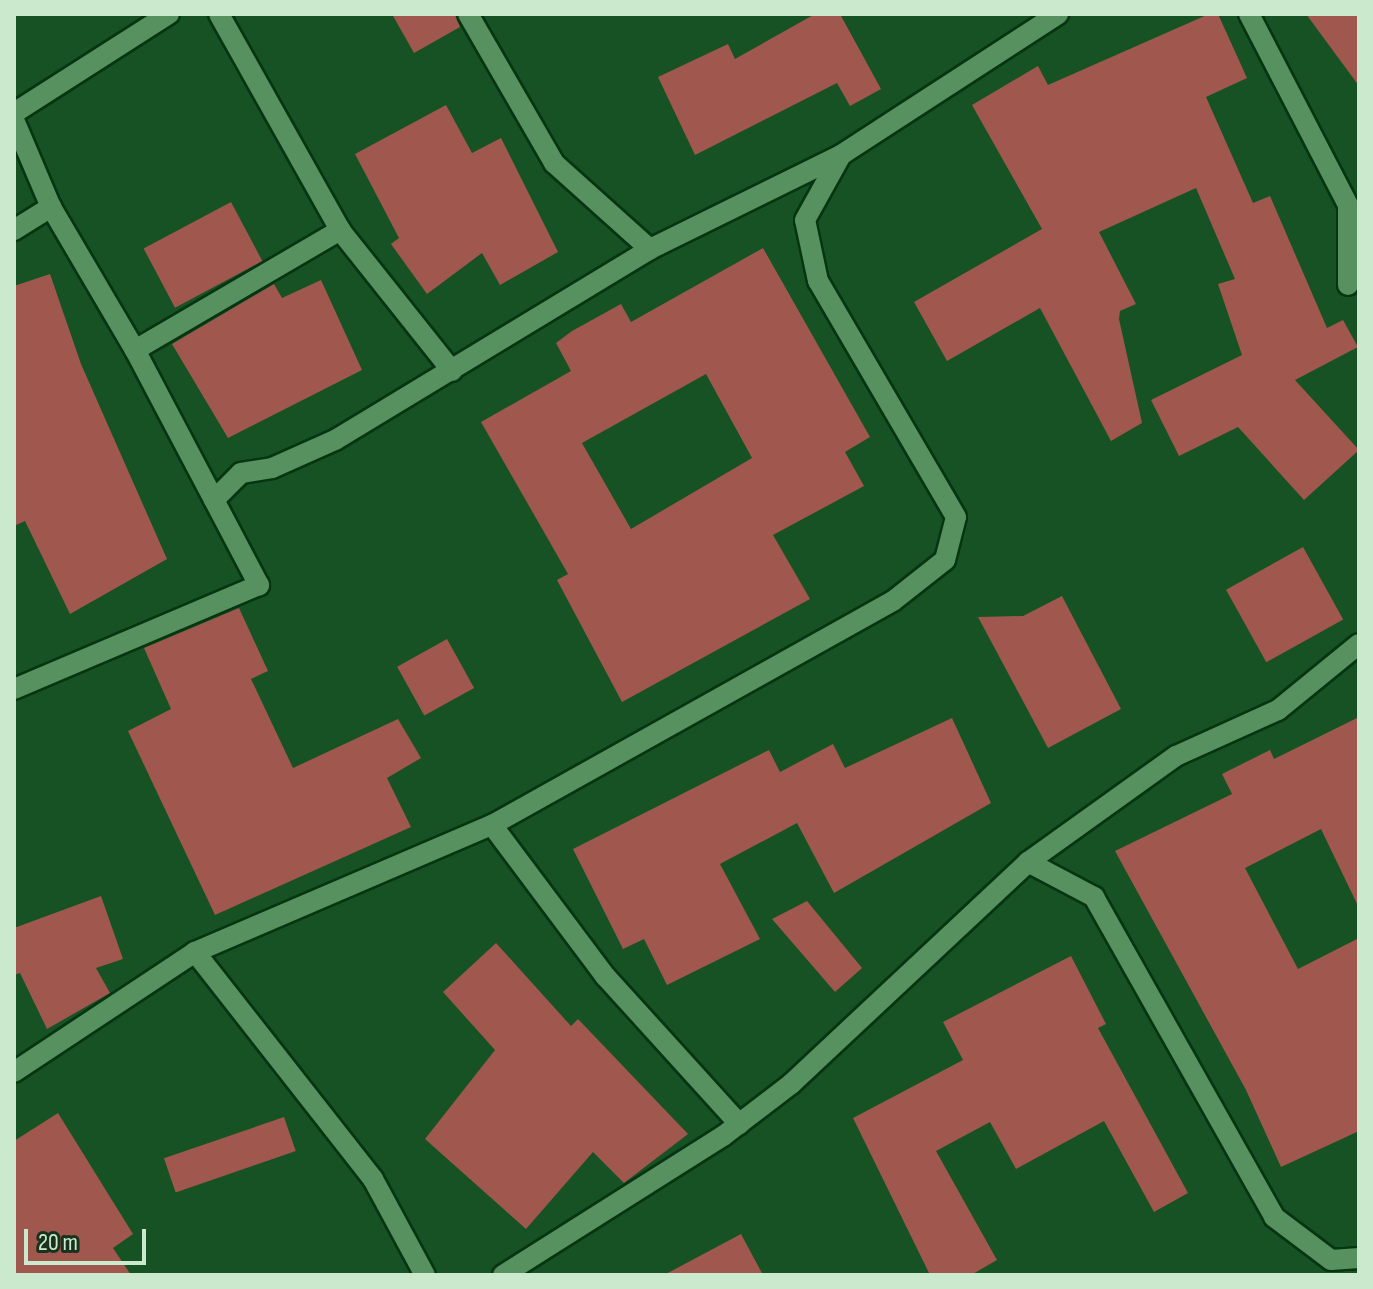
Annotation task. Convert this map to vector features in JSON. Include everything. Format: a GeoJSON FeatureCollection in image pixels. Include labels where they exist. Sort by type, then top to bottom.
{"type":"FeatureCollection","features":[{"type":"Feature","properties":{"kind":"street"},"geometry":{"type":"LineString","coordinates":[[14,113],[169,14]]}},
{"type":"Feature","properties":{"kind":"street"},"geometry":{"type":"LineString","coordinates":[[219,14],[340,230],[452,371]]}},
{"type":"Feature","properties":{"kind":"street"},"geometry":{"type":"LineString","coordinates":[[468,14],[554,163],[650,249]]}},
{"type":"Feature","properties":{"kind":"street"},"geometry":{"type":"LineString","coordinates":[[214,500],[241,473],[272,468],[335,440],[650,249],[841,155],[1058,14]]}},
{"type":"Feature","properties":{"kind":"street"},"geometry":{"type":"LineString","coordinates":[[1249,14],[1348,205],[1348,285]]}},
{"type":"Feature","properties":{"kind":"street"},"geometry":{"type":"LineString","coordinates":[[14,120],[51,207],[135,350],[259,585],[14,689]]}},
{"type":"Feature","properties":{"kind":"street"},"geometry":{"type":"LineString","coordinates":[[14,1072],[195,952],[492,825],[893,601],[945,560],[956,517],[818,281],[805,220],[841,155]]}},
{"type":"Feature","properties":{"kind":"street"},"geometry":{"type":"LineString","coordinates":[[14,230],[51,207]]}},
{"type":"Feature","properties":{"kind":"street"},"geometry":{"type":"LineString","coordinates":[[135,350],[340,230]]}},
{"type":"Feature","properties":{"kind":"street"},"geometry":{"type":"LineString","coordinates":[[503,1275],[739,1124],[1028,862],[1176,756],[1278,710],[1359,644]]}},
{"type":"Feature","properties":{"kind":"street"},"geometry":{"type":"LineString","coordinates":[[492,825],[605,976],[739,1124]]}},
{"type":"Feature","properties":{"kind":"street"},"geometry":{"type":"LineString","coordinates":[[1028,862],[1094,897],[1274,1217],[1331,1260],[1359,1258]]}},
{"type":"Feature","properties":{"kind":"street"},"geometry":{"type":"LineString","coordinates":[[195,952],[373,1179],[425,1275]]}},
{"type":"Feature","properties":{"kind":"street"},"geometry":{"type":"LineString","coordinates":[[1346,1275],[1359,1258]]}},
{"type":"Feature","properties":{"kind":"building"},"geometry":{"type":"Polygon","coordinates":[[[392,14],[455,14],[460,27],[414,53],[392,14]]]}},
{"type":"Feature","properties":{"kind":"building"},"geometry":{"type":"Polygon","coordinates":[[[815,14],[840,14],[881,89],[850,106],[837,83],[695,155],[658,77],[728,44],[735,59],[815,14]]]}},
{"type":"Feature","properties":{"kind":"building"},"geometry":{"type":"Polygon","coordinates":[[[1209,14],[1218,14],[1247,78],[1206,97],[1253,203],[1270,196],[1327,328],[1343,320],[1358,347],[1295,380],[1359,450],[1304,500],[1238,427],[1179,456],[1151,400],[1242,355],[1218,284],[1235,279],[1196,188],[1099,232],[1136,304],[1120,311],[1119,319],[1142,423],[1111,441],[1040,308],[947,361],[914,302],[1042,229],[972,105],[1038,66],[1048,85],[1209,14]]]}},
{"type":"Feature","properties":{"kind":"building"},"geometry":{"type":"Polygon","coordinates":[[[1306,14],[1359,14],[1359,86],[1306,14]]]}},
{"type":"Feature","properties":{"kind":"building"},"geometry":{"type":"Polygon","coordinates":[[[446,105],[472,153],[501,138],[558,252],[500,285],[482,253],[427,294],[391,244],[399,238],[355,154],[446,105]]]}},
{"type":"Feature","properties":{"kind":"building"},"geometry":{"type":"Polygon","coordinates":[[[231,202],[262,261],[175,308],[144,248],[231,202]]]}},
{"type":"Feature","properties":{"kind":"building"},"geometry":{"type":"Polygon","coordinates":[[[763,248],[870,437],[845,452],[864,486],[773,535],[810,599],[622,702],[557,580],[568,574],[481,422],[571,371],[556,343],[572,331],[621,304],[631,322],[763,248]],[[706,374],[582,443],[631,529],[752,458],[706,374]]]}},
{"type":"Feature","properties":{"kind":"building"},"geometry":{"type":"Polygon","coordinates":[[[50,274],[81,364],[167,559],[70,614],[25,521],[14,526],[14,286],[50,274]]]}},
{"type":"Feature","properties":{"kind":"building"},"geometry":{"type":"Polygon","coordinates":[[[321,280],[362,370],[228,438],[172,344],[274,284],[282,298],[321,280]]]}},
{"type":"Feature","properties":{"kind":"building"},"geometry":{"type":"Polygon","coordinates":[[[1303,547],[1343,620],[1266,662],[1226,590],[1303,547]]]}},
{"type":"Feature","properties":{"kind":"building"},"geometry":{"type":"Polygon","coordinates":[[[1062,596],[1121,709],[1048,748],[978,617],[1023,616],[1062,596]]]}},
{"type":"Feature","properties":{"kind":"building"},"geometry":{"type":"Polygon","coordinates":[[[239,608],[268,671],[251,679],[293,768],[398,719],[421,758],[387,778],[411,827],[215,915],[128,731],[171,709],[144,648],[239,608]]]}},
{"type":"Feature","properties":{"kind":"building"},"geometry":{"type":"Polygon","coordinates":[[[447,639],[474,688],[424,716],[397,667],[447,639]]]}},
{"type":"Feature","properties":{"kind":"building"},"geometry":{"type":"Polygon","coordinates":[[[1359,717],[1359,908],[1321,829],[1245,868],[1298,969],[1359,938],[1359,1131],[1281,1167],[1246,1090],[1115,851],[1232,794],[1222,774],[1270,750],[1274,759],[1359,717]]]}},
{"type":"Feature","properties":{"kind":"building"},"geometry":{"type":"Polygon","coordinates":[[[952,718],[991,803],[834,893],[797,823],[720,864],[760,939],[667,985],[644,939],[623,949],[573,849],[769,750],[780,772],[833,744],[845,768],[952,718]]]}},
{"type":"Feature","properties":{"kind":"building"},"geometry":{"type":"Polygon","coordinates":[[[101,896],[123,959],[96,968],[110,993],[47,1029],[20,973],[14,975],[14,928],[101,896]]]}},
{"type":"Feature","properties":{"kind":"building"},"geometry":{"type":"Polygon","coordinates":[[[807,901],[862,968],[835,992],[772,919],[807,901]]]}},
{"type":"Feature","properties":{"kind":"building"},"geometry":{"type":"Polygon","coordinates":[[[496,943],[571,1026],[578,1019],[688,1134],[624,1183],[593,1152],[526,1229],[425,1139],[495,1050],[443,992],[496,943]]]}},
{"type":"Feature","properties":{"kind":"building"},"geometry":{"type":"Polygon","coordinates":[[[1071,956],[1106,1024],[1098,1028],[1188,1193],[1154,1212],[1104,1121],[1016,1169],[990,1122],[936,1151],[997,1260],[971,1275],[930,1275],[853,1118],[963,1060],[943,1022],[1071,956]]]}},
{"type":"Feature","properties":{"kind":"building"},"geometry":{"type":"Polygon","coordinates":[[[58,1113],[133,1234],[113,1248],[131,1275],[14,1275],[14,1141],[58,1113]]]}},
{"type":"Feature","properties":{"kind":"building"},"geometry":{"type":"Polygon","coordinates":[[[284,1117],[296,1151],[176,1192],[164,1158],[284,1117]]]}},
{"type":"Feature","properties":{"kind":"building"},"geometry":{"type":"Polygon","coordinates":[[[741,1234],[763,1275],[664,1275],[741,1234]]]}}]}
